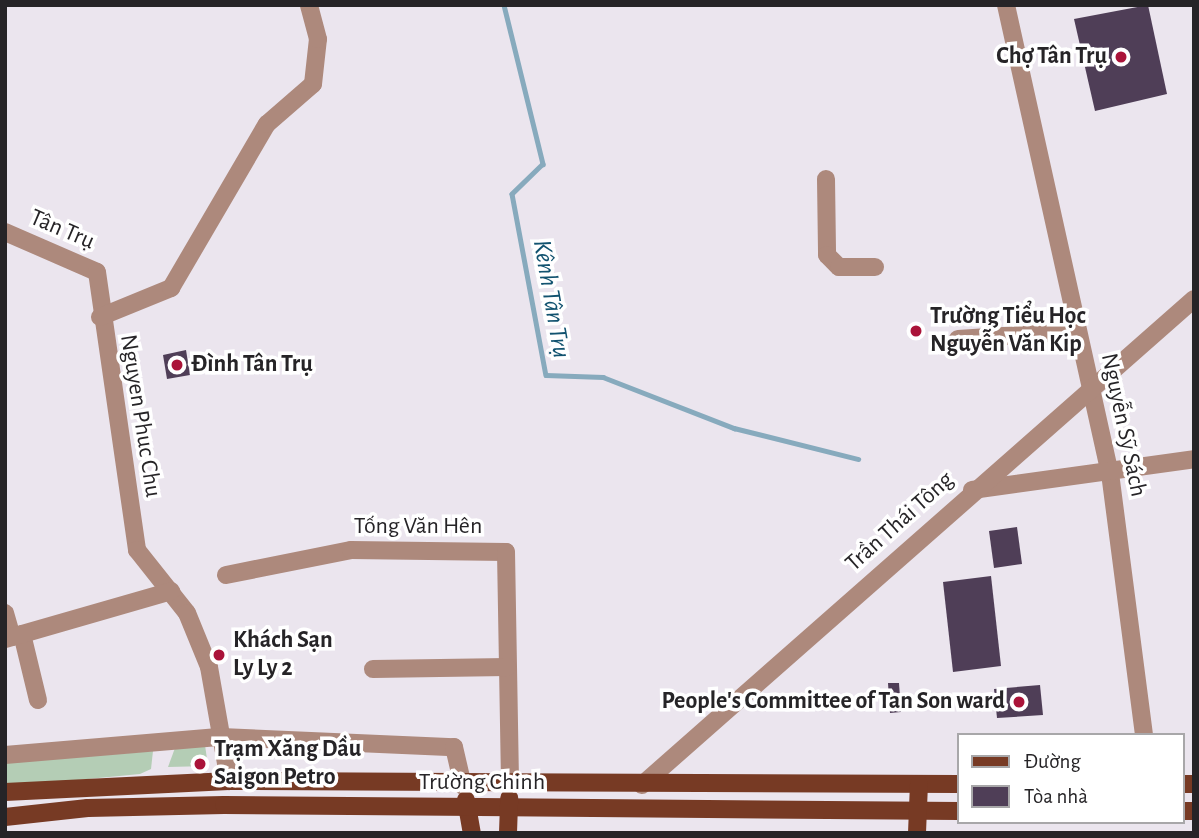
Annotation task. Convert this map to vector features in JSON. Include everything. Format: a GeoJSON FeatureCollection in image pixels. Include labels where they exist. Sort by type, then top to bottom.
{"type":"FeatureCollection","features":[{"type":"Feature","properties":{"kind":"main road","name":"Trường Chinh"},"geometry":{"type":"LineString","coordinates":[[5,792],[229,781],[463,786],[958,784]]}},
{"type":"Feature","properties":{"kind":"main road"},"geometry":{"type":"LineString","coordinates":[[917,833],[919,784]]}},
{"type":"Feature","properties":{"kind":"main road"},"geometry":{"type":"LineString","coordinates":[[508,833],[510,785]]}},
{"type":"Feature","properties":{"kind":"main road"},"geometry":{"type":"LineString","coordinates":[[463,786],[472,833]]}},
{"type":"Feature","properties":{"kind":"main road","name":"Trường Chinh"},"geometry":{"type":"LineString","coordinates":[[5,817],[101,807],[958,811]]}},
{"type":"Feature","properties":{"kind":"street","name":"Nguyen Phuc Chu"},"geometry":{"type":"LineString","coordinates":[[229,781],[208,667],[171,591],[137,551],[100,317],[171,288],[267,124],[313,84],[318,39],[310,5]]}},
{"type":"Feature","properties":{"kind":"street","name":"Nguyễn Sỹ Sách"},"geometry":{"type":"LineString","coordinates":[[1006,5],[1110,473],[1144,733]]}},
{"type":"Feature","properties":{"kind":"street"},"geometry":{"type":"LineString","coordinates":[[826,180],[827,255],[839,267],[874,267]]}},
{"type":"Feature","properties":{"kind":"street","name":"Tân Trụ"},"geometry":{"type":"LineString","coordinates":[[5,232],[97,272],[100,317]]}},
{"type":"Feature","properties":{"kind":"street","name":"Trần Thái Tông"},"geometry":{"type":"LineString","coordinates":[[642,786],[1089,385],[1194,299]]}},
{"type":"Feature","properties":{"kind":"street"},"geometry":{"type":"LineString","coordinates":[[958,340],[1078,331]]}},
{"type":"Feature","properties":{"kind":"street"},"geometry":{"type":"LineString","coordinates":[[972,490],[1110,473],[1194,459]]}},
{"type":"Feature","properties":{"kind":"street","name":"Tống Văn Hên"},"geometry":{"type":"LineString","coordinates":[[226,575],[351,550],[506,552],[510,785]]}},
{"type":"Feature","properties":{"kind":"street"},"geometry":{"type":"LineString","coordinates":[[13,637],[171,591]]}},
{"type":"Feature","properties":{"kind":"street"},"geometry":{"type":"LineString","coordinates":[[5,613],[38,699]]}},
{"type":"Feature","properties":{"kind":"street"},"geometry":{"type":"LineString","coordinates":[[373,669],[507,667]]}},
{"type":"Feature","properties":{"kind":"street","name":"Trường Chinh"},"geometry":{"type":"LineString","coordinates":[[5,755],[221,737],[454,747],[463,786]]}},
{"type":"Feature","properties":{"kind":"green space"},"geometry":{"type":"Polygon","coordinates":[[[205,745],[208,766],[168,767],[175,748],[205,745]]]}},
{"type":"Feature","properties":{"kind":"green space"},"geometry":{"type":"Polygon","coordinates":[[[153,751],[151,769],[140,774],[5,787],[5,763],[153,751]]]}},
{"type":"Feature","properties":{"kind":"building","name":"Chợ Tân Trụ"},"geometry":{"type":"Polygon","coordinates":[[[1148,5],[1167,94],[1095,111],[1074,19],[1148,5]]]}},
{"type":"Feature","properties":{"kind":"building","name":"Đình Tân Trụ"},"geometry":{"type":"Polygon","coordinates":[[[186,350],[190,375],[167,379],[163,355],[186,350]]]}},
{"type":"Feature","properties":{"kind":"building"},"geometry":{"type":"Polygon","coordinates":[[[1017,527],[1022,564],[994,568],[989,531],[1017,527]]]}},
{"type":"Feature","properties":{"kind":"building"},"geometry":{"type":"Polygon","coordinates":[[[991,576],[1001,666],[953,672],[943,582],[991,576]]]}},
{"type":"Feature","properties":{"kind":"building"},"geometry":{"type":"Polygon","coordinates":[[[888,683],[899,683],[901,712],[890,713],[888,683]]]}},
{"type":"Feature","properties":{"kind":"building","name":"People's Committee of Tan Son ward"},"geometry":{"type":"Polygon","coordinates":[[[1040,685],[1043,715],[997,718],[994,689],[1040,685]]]}},
{"type":"Feature","properties":{"kind":"waterway","name":"Kênh Tân Trụ"},"geometry":{"type":"LineString","coordinates":[[504,5],[543,164],[512,194],[546,375],[603,377],[734,428],[858,459]]}},
{"type":"Feature","properties":{"kind":"place","name":"Chợ Tân Trụ"},"geometry":{"type":"Point","coordinates":[1121,57]}},
{"type":"Feature","properties":{"kind":"place","name":"Trường Tiểu Học Nguyễn Văn Kip"},"geometry":{"type":"Point","coordinates":[916,331]}},
{"type":"Feature","properties":{"kind":"place","name":"Đình Tân Trụ"},"geometry":{"type":"Point","coordinates":[177,365]}},
{"type":"Feature","properties":{"kind":"place","name":"Khách Sạn Ly Ly 2"},"geometry":{"type":"Point","coordinates":[219,655]}},
{"type":"Feature","properties":{"kind":"place","name":"People's Committee of Tan Son ward"},"geometry":{"type":"Point","coordinates":[1019,702]}},
{"type":"Feature","properties":{"kind":"place","name":"Trạm Xăng Dầu Saigon Petro"},"geometry":{"type":"Point","coordinates":[200,764]}}]}
